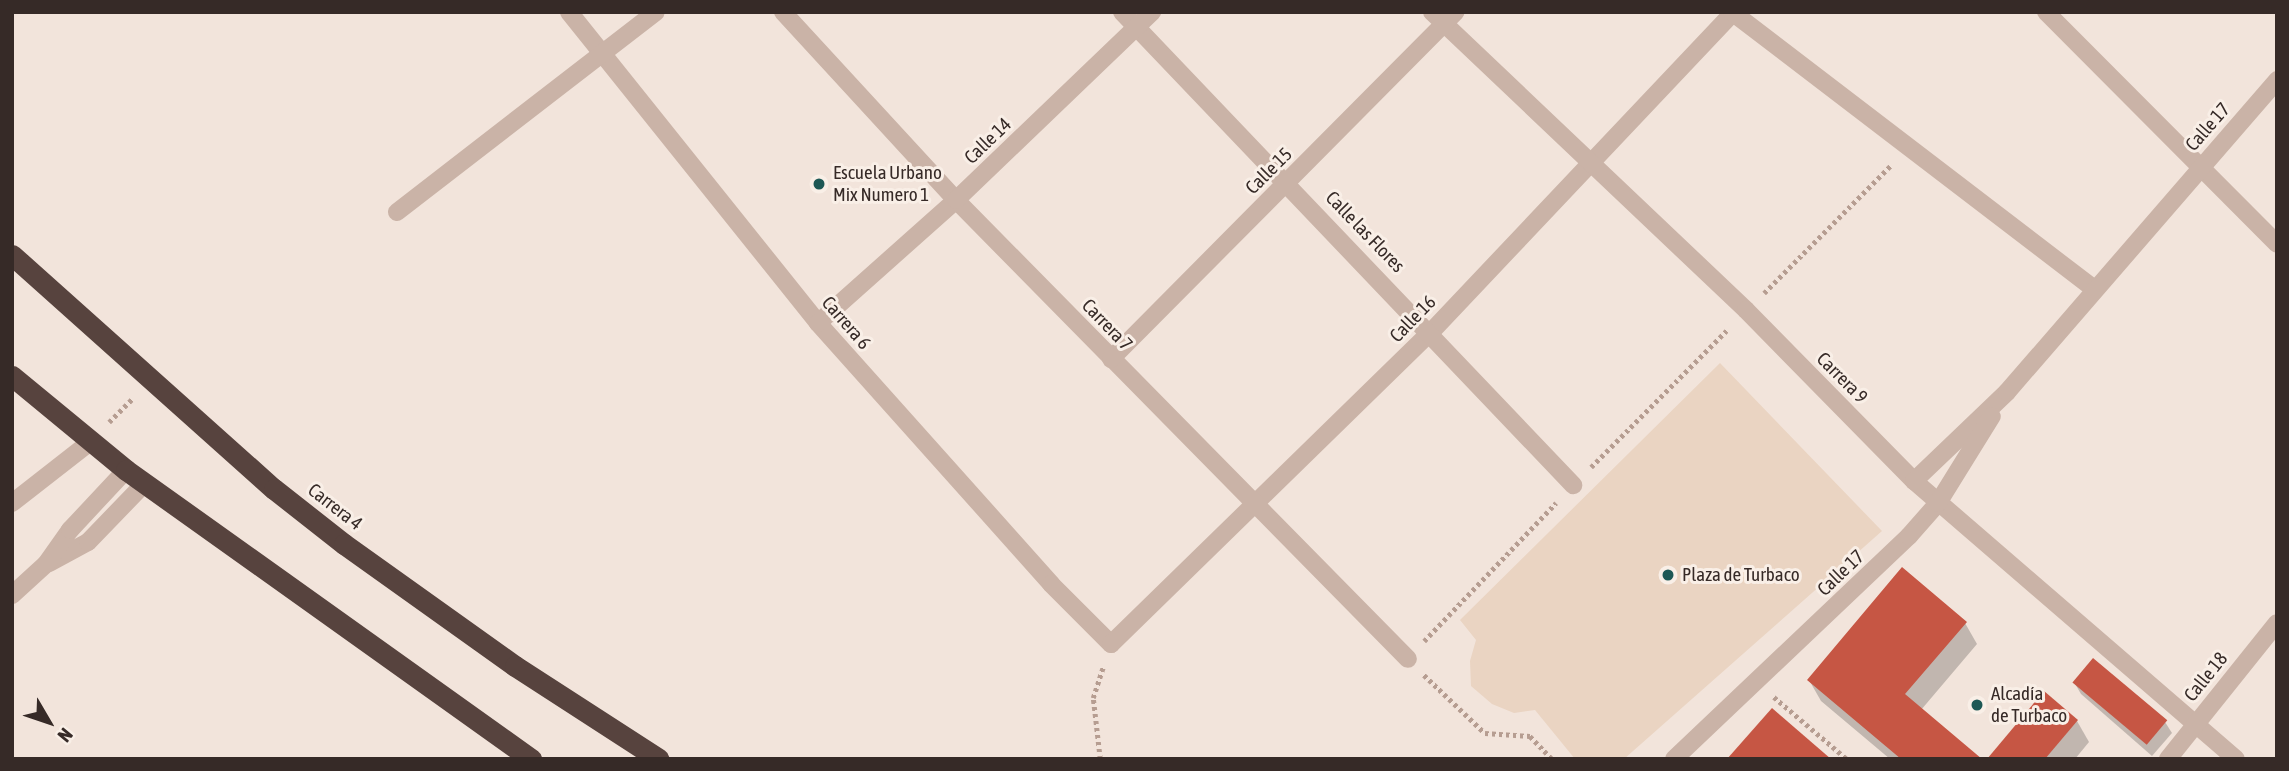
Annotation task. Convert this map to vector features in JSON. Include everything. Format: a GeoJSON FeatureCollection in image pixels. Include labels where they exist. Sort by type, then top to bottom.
{"type":"FeatureCollection","features":[{"type":"Feature","properties":{"kind":"highway","name":"Carrera 4"},"geometry":{"type":"LineString","coordinates":[[12,255],[264,480],[344,544],[515,666],[659,759]]}},
{"type":"Feature","properties":{"kind":"highway"},"geometry":{"type":"LineString","coordinates":[[12,376],[126,470],[531,759]]}},
{"type":"Feature","properties":{"kind":"street","name":"Carrera 6"},"geometry":{"type":"LineString","coordinates":[[569,12],[818,323],[1051,584],[1111,644]]}},
{"type":"Feature","properties":{"kind":"street"},"geometry":{"type":"LineString","coordinates":[[397,212],[656,12]]}},
{"type":"Feature","properties":{"kind":"street","name":"Carrera 7"},"geometry":{"type":"LineString","coordinates":[[783,12],[957,200],[1111,359],[1259,504],[1408,659]]}},
{"type":"Feature","properties":{"kind":"street","name":"Calle las Flores"},"geometry":{"type":"LineString","coordinates":[[1122,12],[1288,182],[1573,485]]}},
{"type":"Feature","properties":{"kind":"street","name":"Calle 14"},"geometry":{"type":"LineString","coordinates":[[818,323],[957,200],[1152,12]]}},
{"type":"Feature","properties":{"kind":"street"},"geometry":{"type":"LineString","coordinates":[[2046,12],[2277,244]]}},
{"type":"Feature","properties":{"kind":"street"},"geometry":{"type":"LineString","coordinates":[[1733,13],[2093,288]]}},
{"type":"Feature","properties":{"kind":"street","name":"Calle 16"},"geometry":{"type":"LineString","coordinates":[[1111,644],[1259,504],[1431,332],[1733,13]]}},
{"type":"Feature","properties":{"kind":"street","name":"Carrera 9"},"geometry":{"type":"LineString","coordinates":[[1444,16],[1746,310],[1914,481],[2236,759]]}},
{"type":"Feature","properties":{"kind":"street","name":"Calle 15"},"geometry":{"type":"LineString","coordinates":[[1111,359],[1288,182],[1444,16]]}},
{"type":"Feature","properties":{"kind":"street","name":"Calle 17"},"geometry":{"type":"LineString","coordinates":[[1914,481],[2007,392],[2093,288],[2277,80]]}},
{"type":"Feature","properties":{"kind":"street","name":"Calle 17"},"geometry":{"type":"LineString","coordinates":[[1674,759],[1757,683],[1938,503],[2007,392]]}},
{"type":"Feature","properties":{"kind":"street"},"geometry":{"type":"LineString","coordinates":[[14,497],[90,442]]}},
{"type":"Feature","properties":{"kind":"street"},"geometry":{"type":"LineString","coordinates":[[12,595],[46,564],[70,530],[126,470]]}},
{"type":"Feature","properties":{"kind":"street"},"geometry":{"type":"LineString","coordinates":[[46,564],[88,542],[145,483]]}},
{"type":"Feature","properties":{"kind":"street","name":"Calle 18"},"geometry":{"type":"LineString","coordinates":[[2168,759],[2277,623]]}},
{"type":"Feature","properties":{"kind":"path"},"geometry":{"type":"LineString","coordinates":[[1746,310],[1909,148]]}},
{"type":"Feature","properties":{"kind":"path"},"geometry":{"type":"LineString","coordinates":[[107,425],[130,400]]}},
{"type":"Feature","properties":{"kind":"path"},"geometry":{"type":"LineString","coordinates":[[1100,759],[1093,698],[1111,644]]}},
{"type":"Feature","properties":{"kind":"path"},"geometry":{"type":"LineString","coordinates":[[1408,659],[1485,733],[1530,736],[1552,759]]}},
{"type":"Feature","properties":{"kind":"path"},"geometry":{"type":"LineString","coordinates":[[1757,683],[1847,759]]}},
{"type":"Feature","properties":{"kind":"shaded area","name":"Plaza de Turbaco"},"geometry":{"type":"Polygon","coordinates":[[[1720,363],[1882,531],[1624,759],[1575,759],[1535,710],[1514,713],[1492,704],[1471,686],[1470,661],[1476,640],[1460,620],[1720,363]]]}},
{"type":"Feature","properties":{"kind":"building"},"geometry":{"type":"Polygon","coordinates":[[[1902,567],[1967,622],[1905,694],[1982,759],[1901,759],[1807,680],[1902,567]]]}},
{"type":"Feature","properties":{"kind":"building"},"geometry":{"type":"Polygon","coordinates":[[[2093,658],[2167,720],[2147,745],[2072,683],[2093,658]]]}},
{"type":"Feature","properties":{"kind":"building"},"geometry":{"type":"Polygon","coordinates":[[[2044,691],[2078,720],[2045,759],[1987,759],[2044,691]]]}},
{"type":"Feature","properties":{"kind":"building"},"geometry":{"type":"Polygon","coordinates":[[[1772,708],[1831,759],[1727,759],[1772,708]]]}},
{"type":"Feature","properties":{"kind":"place","name":"Escuela Urbano Mix Numero 1"},"geometry":{"type":"Point","coordinates":[819,184]}},
{"type":"Feature","properties":{"kind":"place","name":"Plaza de Turbaco"},"geometry":{"type":"Point","coordinates":[1668,575]}},
{"type":"Feature","properties":{"kind":"place","name":"Alcadía de Turbaco"},"geometry":{"type":"Point","coordinates":[1977,705]}}]}
